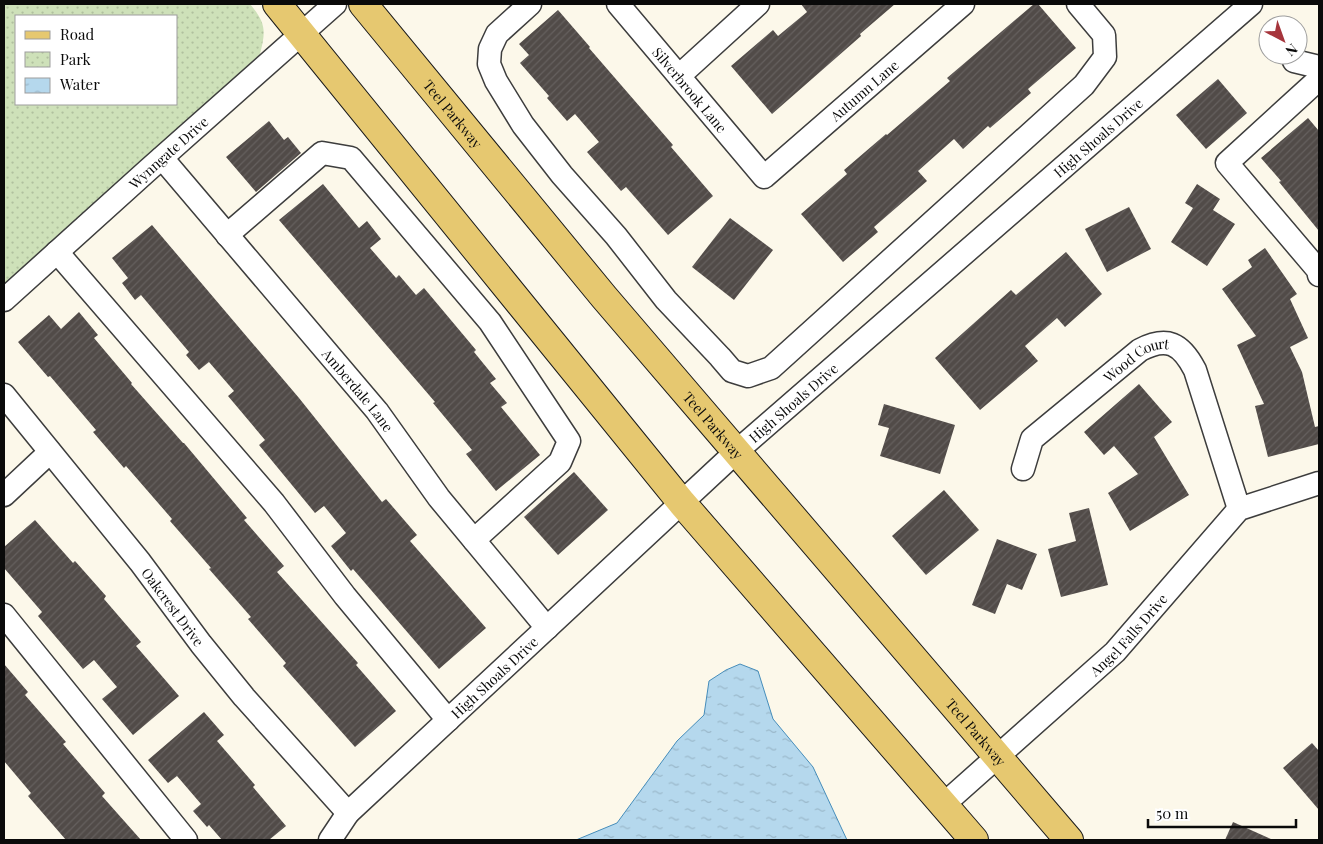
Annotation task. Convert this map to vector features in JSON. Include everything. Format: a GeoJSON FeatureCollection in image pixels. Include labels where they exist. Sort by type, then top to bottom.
{"type":"FeatureCollection","features":[{"type":"Feature","properties":{"kind":"main road"},"geometry":{"type":"LineString","coordinates":[[277,4],[682,503],[974,840]]}},
{"type":"Feature","properties":{"kind":"main road","name":"Teel Parkway"},"geometry":{"type":"LineString","coordinates":[[363,4],[598,289],[1069,840]]}},
{"type":"Feature","properties":{"kind":"street","name":"Wynngate Drive"},"geometry":{"type":"LineString","coordinates":[[4,300],[335,4]]}},
{"type":"Feature","properties":{"kind":"street"},"geometry":{"type":"LineString","coordinates":[[530,4],[497,34],[490,49],[489,64],[496,81],[524,124],[562,175],[616,236],[666,300],[732,371],[748,376],[771,368],[1084,85],[1105,57],[1104,36],[1078,4]]}},
{"type":"Feature","properties":{"kind":"street","name":"Silverbrook Lane"},"geometry":{"type":"LineString","coordinates":[[618,4],[764,177]]}},
{"type":"Feature","properties":{"kind":"street"},"geometry":{"type":"LineString","coordinates":[[679,76],[758,4]]}},
{"type":"Feature","properties":{"kind":"street","name":"Autumn Lane"},"geometry":{"type":"LineString","coordinates":[[764,177],[963,4]]}},
{"type":"Feature","properties":{"kind":"street","name":"High Shoals Drive"},"geometry":{"type":"LineString","coordinates":[[330,840],[348,813],[737,451],[1240,7]]}},
{"type":"Feature","properties":{"kind":"street"},"geometry":{"type":"LineString","coordinates":[[1319,79],[1228,164],[1318,270],[1319,275]]}},
{"type":"Feature","properties":{"kind":"street"},"geometry":{"type":"LineString","coordinates":[[227,235],[322,153],[350,158],[490,322],[569,441],[560,462],[474,540]]}},
{"type":"Feature","properties":{"kind":"street","name":"Amberdale Lane"},"geometry":{"type":"LineString","coordinates":[[162,158],[377,411],[439,498],[547,628]]}},
{"type":"Feature","properties":{"kind":"street"},"geometry":{"type":"LineString","coordinates":[[57,252],[274,502],[345,596],[448,720]]}},
{"type":"Feature","properties":{"kind":"street","name":"Wood Court"},"geometry":{"type":"LineString","coordinates":[[1023,469],[1032,439],[1140,350],[1154,343],[1171,343],[1188,356],[1195,370],[1239,509]]}},
{"type":"Feature","properties":{"kind":"street","name":"Oakcrest Drive"},"geometry":{"type":"LineString","coordinates":[[4,395],[140,562],[201,644],[244,697],[348,813]]}},
{"type":"Feature","properties":{"kind":"street"},"geometry":{"type":"LineString","coordinates":[[4,495],[50,452]]}},
{"type":"Feature","properties":{"kind":"street"},"geometry":{"type":"LineString","coordinates":[[1239,509],[1319,483]]}},
{"type":"Feature","properties":{"kind":"street","name":"Angel Falls Drive"},"geometry":{"type":"LineString","coordinates":[[943,805],[1115,652],[1239,509]]}},
{"type":"Feature","properties":{"kind":"street"},"geometry":{"type":"LineString","coordinates":[[4,615],[186,840]]}},
{"type":"Feature","properties":{"kind":"green space"},"geometry":{"type":"Polygon","coordinates":[[[4,4],[250,4],[262,22],[264,33],[260,54],[4,293],[4,4]]]}},
{"type":"Feature","properties":{"kind":"water"},"geometry":{"type":"Polygon","coordinates":[[[740,664],[758,671],[773,719],[813,767],[847,840],[576,840],[617,823],[677,741],[704,715],[709,681],[740,664]]]}},
{"type":"Feature","properties":{"kind":"building"},"geometry":{"type":"Polygon","coordinates":[[[801,4],[895,4],[772,114],[731,66],[773,30],[778,36],[807,12],[801,4]]]}},
{"type":"Feature","properties":{"kind":"building"},"geometry":{"type":"Polygon","coordinates":[[[1034,4],[1038,4],[1076,48],[1028,89],[1031,93],[990,128],[988,126],[963,149],[954,139],[918,171],[927,181],[874,227],[878,232],[843,262],[801,214],[847,174],[844,170],[950,81],[947,78],[1034,4]]]}},
{"type":"Feature","properties":{"kind":"building"},"geometry":{"type":"Polygon","coordinates":[[[558,10],[673,145],[671,147],[713,196],[668,235],[626,187],[621,191],[587,152],[599,142],[575,114],[567,121],[547,98],[549,96],[520,63],[529,55],[519,44],[558,10]]]}},
{"type":"Feature","properties":{"kind":"building"},"geometry":{"type":"Polygon","coordinates":[[[1218,79],[1247,113],[1206,149],[1176,115],[1218,79]]]}},
{"type":"Feature","properties":{"kind":"building"},"geometry":{"type":"Polygon","coordinates":[[[1308,118],[1319,131],[1319,231],[1261,158],[1308,118]]]}},
{"type":"Feature","properties":{"kind":"building"},"geometry":{"type":"Polygon","coordinates":[[[269,121],[284,140],[288,137],[301,153],[256,192],[226,157],[269,121]]]}},
{"type":"Feature","properties":{"kind":"building"},"geometry":{"type":"Polygon","coordinates":[[[323,184],[359,228],[367,221],[381,239],[370,248],[396,278],[399,275],[416,295],[424,288],[476,350],[474,352],[496,379],[490,383],[507,403],[501,407],[540,455],[496,491],[466,454],[472,450],[433,403],[435,402],[279,220],[323,184]]]}},
{"type":"Feature","properties":{"kind":"building"},"geometry":{"type":"Polygon","coordinates":[[[1197,184],[1220,199],[1213,210],[1235,224],[1207,266],[1171,242],[1193,208],[1185,203],[1197,184]]]}},
{"type":"Feature","properties":{"kind":"building"},"geometry":{"type":"Polygon","coordinates":[[[1129,207],[1151,249],[1107,272],[1085,229],[1129,207]]]}},
{"type":"Feature","properties":{"kind":"building"},"geometry":{"type":"Polygon","coordinates":[[[730,218],[773,250],[734,300],[692,267],[730,218]]]}},
{"type":"Feature","properties":{"kind":"building"},"geometry":{"type":"Polygon","coordinates":[[[152,225],[299,398],[382,502],[386,499],[417,535],[410,541],[486,628],[439,669],[331,546],[346,533],[324,506],[315,513],[259,445],[265,440],[228,396],[234,391],[209,362],[199,370],[186,355],[189,352],[141,295],[135,300],[122,283],[128,278],[112,258],[152,225]]]}},
{"type":"Feature","properties":{"kind":"building"},"geometry":{"type":"Polygon","coordinates":[[[1265,248],[1297,294],[1290,299],[1308,338],[1290,347],[1302,372],[1315,427],[1319,426],[1319,444],[1268,457],[1255,406],[1264,404],[1237,345],[1256,336],[1222,289],[1252,267],[1248,260],[1265,248]]]}},
{"type":"Feature","properties":{"kind":"building"},"geometry":{"type":"Polygon","coordinates":[[[1066,252],[1102,294],[1065,327],[1057,318],[1025,346],[1038,361],[980,410],[935,358],[1011,290],[1016,295],[1066,252]]]}},
{"type":"Feature","properties":{"kind":"building"},"geometry":{"type":"Polygon","coordinates":[[[79,312],[98,335],[94,338],[131,384],[184,443],[247,518],[244,520],[284,566],[277,572],[358,663],[356,665],[396,711],[355,747],[283,666],[286,663],[248,619],[251,617],[209,569],[211,568],[170,521],[172,519],[126,466],[124,468],[93,432],[96,430],[18,342],[49,315],[61,329],[79,312]]]}},
{"type":"Feature","properties":{"kind":"building"},"geometry":{"type":"Polygon","coordinates":[[[1139,384],[1172,422],[1154,437],[1189,495],[1130,531],[1108,493],[1138,474],[1114,446],[1104,455],[1084,432],[1139,384]]]}},
{"type":"Feature","properties":{"kind":"building"},"geometry":{"type":"Polygon","coordinates":[[[884,404],[955,425],[940,474],[880,456],[889,428],[878,425],[884,404]]]}},
{"type":"Feature","properties":{"kind":"building"},"geometry":{"type":"Polygon","coordinates":[[[574,472],[608,510],[558,555],[524,517],[574,472]]]}},
{"type":"Feature","properties":{"kind":"building"},"geometry":{"type":"Polygon","coordinates":[[[944,490],[979,530],[926,575],[892,536],[944,490]]]}},
{"type":"Feature","properties":{"kind":"building"},"geometry":{"type":"Polygon","coordinates":[[[1089,508],[1108,585],[1061,597],[1048,549],[1076,541],[1069,513],[1089,508]]]}},
{"type":"Feature","properties":{"kind":"building"},"geometry":{"type":"Polygon","coordinates":[[[35,520],[73,563],[75,561],[106,596],[104,599],[141,642],[136,646],[179,696],[133,735],[102,699],[117,687],[94,660],[83,669],[38,616],[42,612],[4,568],[4,547],[35,520]]]}},
{"type":"Feature","properties":{"kind":"building"},"geometry":{"type":"Polygon","coordinates":[[[997,539],[1037,554],[1022,590],[1007,584],[995,614],[972,605],[997,539]]]}},
{"type":"Feature","properties":{"kind":"building"},"geometry":{"type":"Polygon","coordinates":[[[4,664],[28,692],[25,695],[66,742],[63,744],[105,793],[102,796],[141,840],[66,840],[28,796],[31,793],[4,761],[4,664]]]}},
{"type":"Feature","properties":{"kind":"building"},"geometry":{"type":"Polygon","coordinates":[[[204,712],[224,735],[217,741],[255,785],[253,787],[286,826],[269,840],[222,840],[193,811],[201,804],[177,776],[168,783],[148,760],[204,712]]]}},
{"type":"Feature","properties":{"kind":"building"},"geometry":{"type":"Polygon","coordinates":[[[1312,743],[1319,751],[1319,810],[1283,768],[1312,743]]]}},
{"type":"Feature","properties":{"kind":"building"},"geometry":{"type":"Polygon","coordinates":[[[1233,822],[1273,840],[1225,840],[1233,822]]]}}]}
